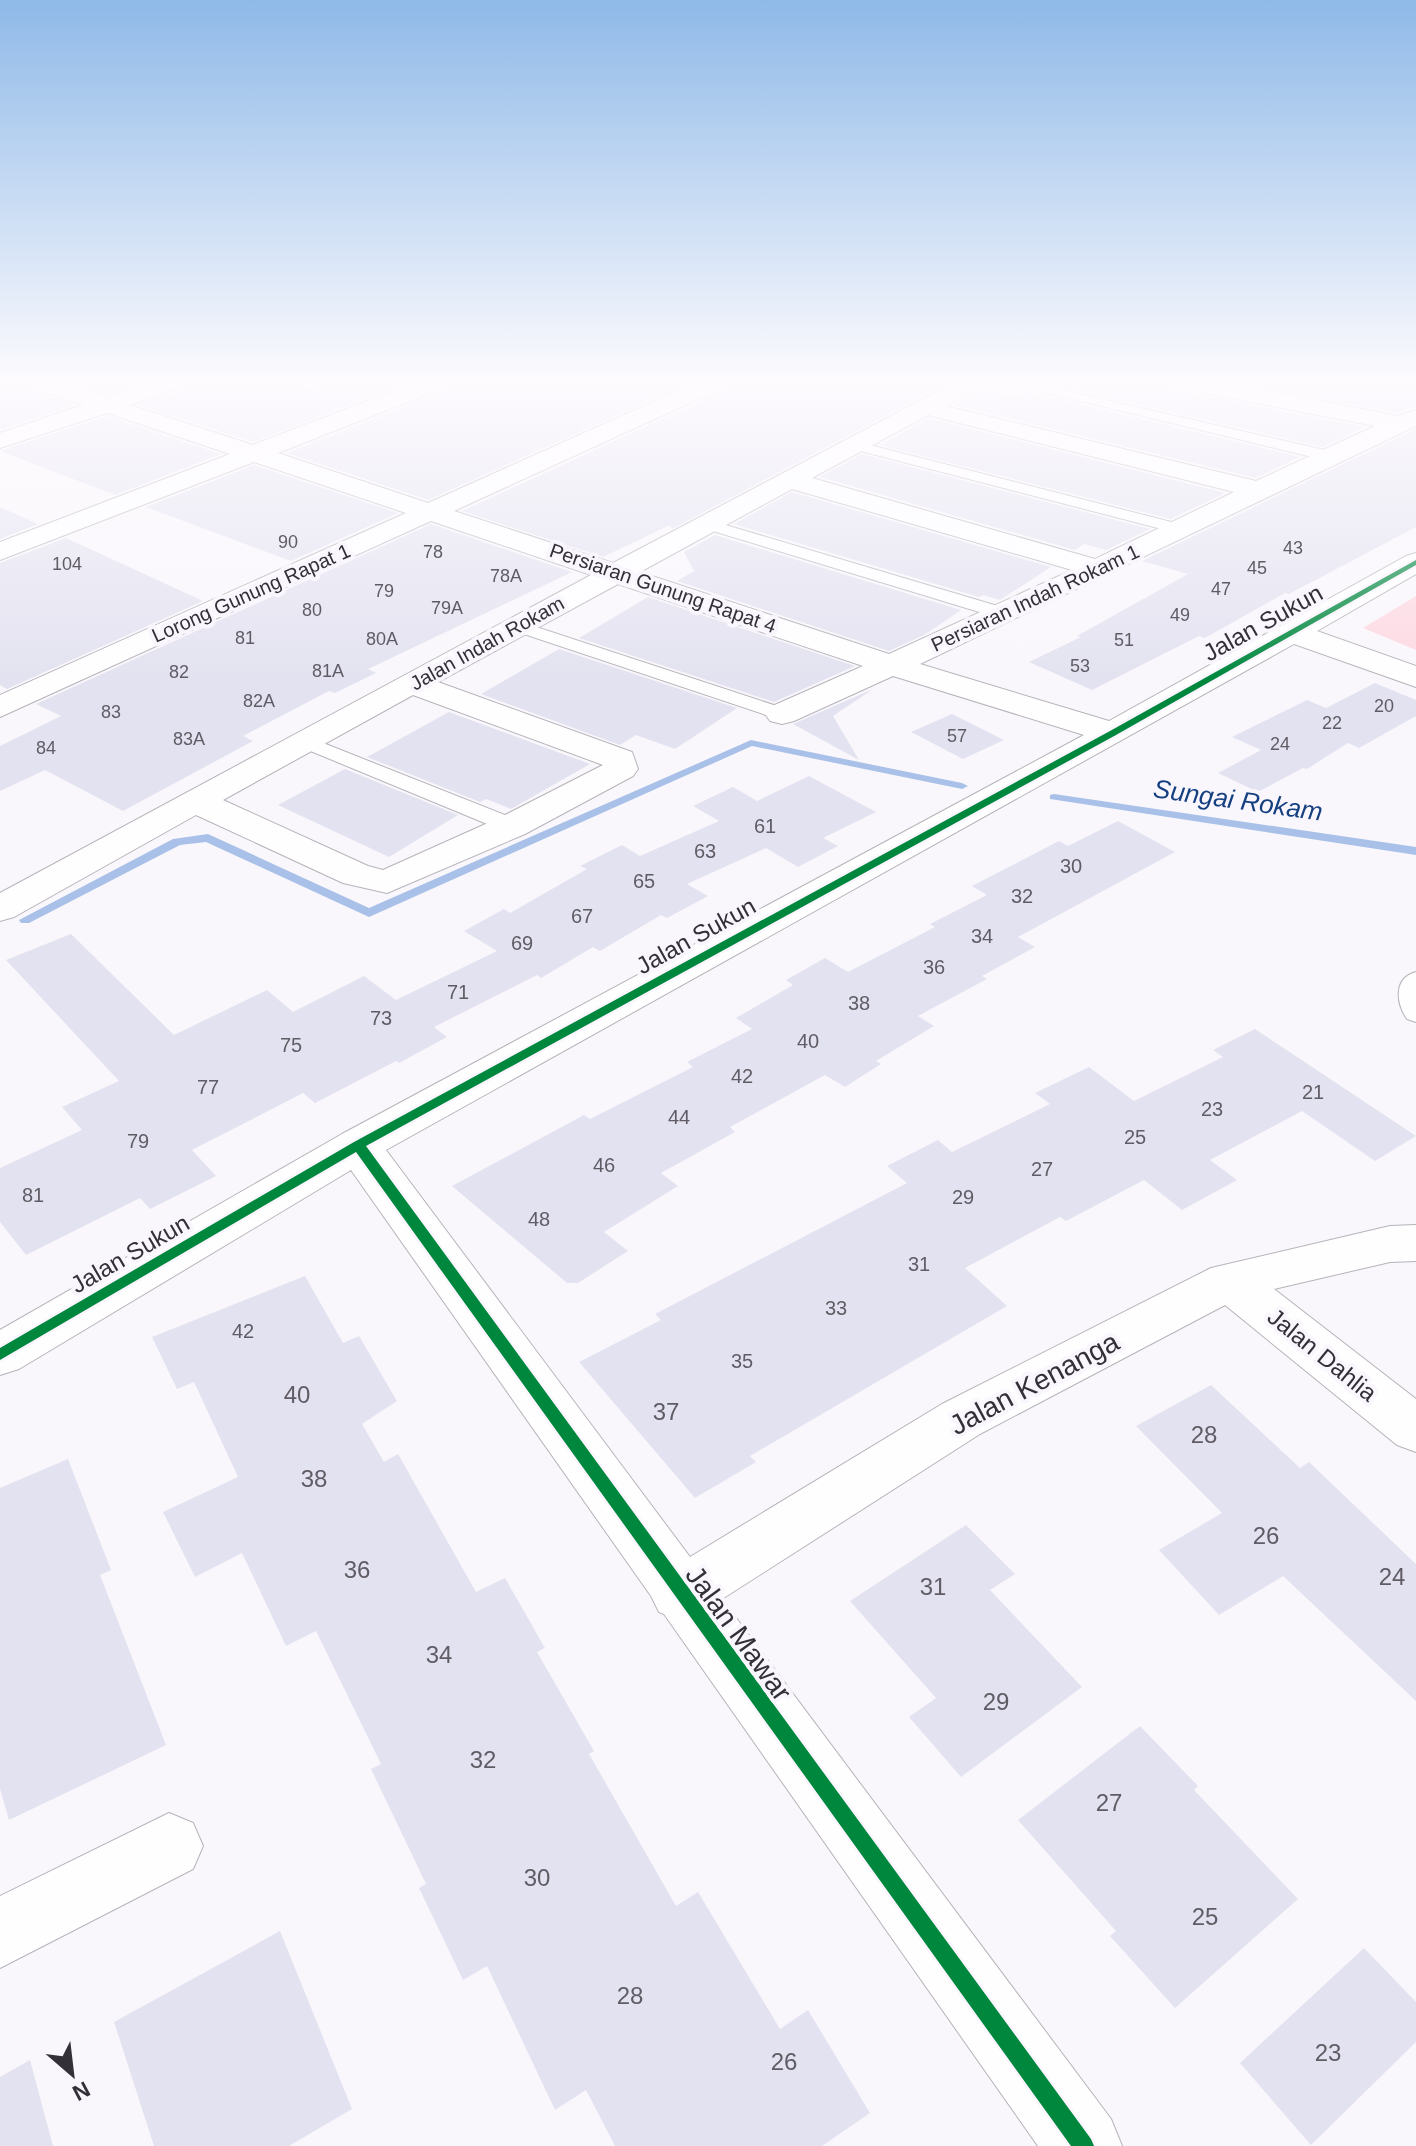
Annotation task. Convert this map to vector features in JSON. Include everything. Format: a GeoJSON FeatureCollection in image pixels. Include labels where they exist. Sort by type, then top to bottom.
{"type":"FeatureCollection","features":[{"type":"Feature","properties":{"kind":"street"},"geometry":{"type":"LineString","coordinates":[[0,552],[183,480]]}},
{"type":"Feature","properties":{"kind":"street","name":"Persiaran Gunung Rapat 4"},"geometry":{"type":"LineString","coordinates":[[337,480],[891,665],[1113,733]]}},
{"type":"Feature","properties":{"kind":"street","name":"Lorong Gunung Rapat 1"},"geometry":{"type":"LineString","coordinates":[[0,707],[501,480]]}},
{"type":"Feature","properties":{"kind":"street","name":"Jalan Indah Rokam"},"geometry":{"type":"LineString","coordinates":[[0,909],[303,741],[789,480]]}},
{"type":"Feature","properties":{"kind":"street"},"geometry":{"type":"LineString","coordinates":[[790,480],[1098,569]]}},
{"type":"Feature","properties":{"kind":"street"},"geometry":{"type":"LineString","coordinates":[[1219,480],[1259,490]]}},
{"type":"Feature","properties":{"kind":"street","name":"Persiaran Indah Rokam 1"},"geometry":{"type":"LineString","coordinates":[[782,714],[1005,614],[1279,480]]}},
{"type":"Feature","properties":{"kind":"street","name":"Jalan Sukun"},"geometry":{"type":"LineString","coordinates":[[0,1354],[358,1145],[1113,733],[1416,562]]}},
{"type":"Feature","properties":{"kind":"street"},"geometry":{"type":"LineString","coordinates":[[1291,632],[1416,677]]}},
{"type":"Feature","properties":{"kind":"street"},"geometry":{"type":"LineString","coordinates":[[196,801],[356,875],[387,882],[512,826],[621,769],[620,759],[414,684]]}},
{"type":"Feature","properties":{"kind":"street","name":"Jalan Mawar"},"geometry":{"type":"LineString","coordinates":[[358,1145],[680,1594],[1084,2146]]}},
{"type":"Feature","properties":{"kind":"street","name":"Jalan Kenanga"},"geometry":{"type":"LineString","coordinates":[[680,1594],[961,1419],[1229,1281],[1390,1244],[1416,1243]]}},
{"type":"Feature","properties":{"kind":"street","name":"Jalan Dahlia"},"geometry":{"type":"LineString","coordinates":[[1229,1281],[1416,1430]]}},
{"type":"Feature","properties":{"kind":"street"},"geometry":{"type":"LineString","coordinates":[[0,1933],[169,1846]]}},
{"type":"Feature","properties":{"kind":"lane"},"geometry":{"type":"LineString","coordinates":[[991,480],[1181,529]]}},
{"type":"Feature","properties":{"kind":"lane"},"geometry":{"type":"LineString","coordinates":[[709,525],[1005,614]]}},
{"type":"Feature","properties":{"kind":"lane"},"geometry":{"type":"LineString","coordinates":[[518,626],[782,714]]}},
{"type":"Feature","properties":{"kind":"lane"},"geometry":{"type":"LineString","coordinates":[[303,741],[512,826]]}},
{"type":"Feature","properties":{"kind":"lane"},"geometry":{"type":"LineString","coordinates":[[1416,979],[1412,981],[1411,1007],[1416,1014]]}},
{"type":"Feature","properties":{"kind":"shaded area"},"geometry":{"type":"Polygon","coordinates":[[[1416,596],[1416,650],[1363,628],[1416,596]]]}},
{"type":"Feature","properties":{"kind":"building"},"geometry":{"type":"Polygon","coordinates":[[[76,480],[153,480],[115,495],[76,480]]]}},
{"type":"Feature","properties":{"kind":"building"},"geometry":{"type":"Polygon","coordinates":[[[215,480],[299,480],[398,513],[291,561],[146,507],[215,480]]]}},
{"type":"Feature","properties":{"kind":"building"},"geometry":{"type":"Polygon","coordinates":[[[368,480],[472,480],[428,500],[368,480]]]}},
{"type":"Feature","properties":{"kind":"building"},"geometry":{"type":"Polygon","coordinates":[[[529,480],[764,480],[672,529],[670,525],[603,557],[462,511],[529,480]]]}},
{"type":"Feature","properties":{"kind":"building"},"geometry":{"type":"Polygon","coordinates":[[[831,480],[962,480],[1150,529],[1106,550],[1084,544],[1075,550],[831,480]]]}},
{"type":"Feature","properties":{"kind":"building"},"geometry":{"type":"Polygon","coordinates":[[[1018,480],[1174,480],[1225,493],[1171,519],[1018,480]]]}},
{"type":"Feature","properties":{"kind":"building"},"geometry":{"type":"Polygon","coordinates":[[[1310,480],[1416,480],[1416,527],[1289,594],[1285,593],[1205,638],[1199,636],[1092,690],[1029,662],[1081,637],[1077,636],[1188,574],[1142,561],[1310,480]]]}},
{"type":"Feature","properties":{"kind":"building"},"geometry":{"type":"Polygon","coordinates":[[[792,492],[1051,567],[1000,600],[983,595],[979,597],[734,524],[792,492]]]}},
{"type":"Feature","properties":{"kind":"building"},"geometry":{"type":"Polygon","coordinates":[[[0,507],[38,524],[0,539],[0,507]]]}},
{"type":"Feature","properties":{"kind":"building"},"geometry":{"type":"Polygon","coordinates":[[[431,524],[572,572],[368,669],[376,673],[335,693],[329,691],[243,736],[253,741],[123,811],[45,770],[0,791],[0,746],[61,716],[36,704],[431,524]]]}},
{"type":"Feature","properties":{"kind":"building"},"geometry":{"type":"Polygon","coordinates":[[[715,535],[961,610],[924,635],[889,651],[677,581],[694,571],[684,552],[715,535]]]}},
{"type":"Feature","properties":{"kind":"building"},"geometry":{"type":"Polygon","coordinates":[[[66,538],[203,601],[7,689],[0,685],[0,563],[66,538]]]}},
{"type":"Feature","properties":{"kind":"building"},"geometry":{"type":"Polygon","coordinates":[[[648,597],[855,666],[774,702],[579,638],[648,597]]]}},
{"type":"Feature","properties":{"kind":"building"},"geometry":{"type":"Polygon","coordinates":[[[559,649],[737,708],[675,749],[636,735],[620,745],[481,694],[559,649]]]}},
{"type":"Feature","properties":{"kind":"building"},"geometry":{"type":"Polygon","coordinates":[[[1375,683],[1416,700],[1416,716],[1359,748],[1348,743],[1307,769],[1303,768],[1258,792],[1218,773],[1261,750],[1232,737],[1307,700],[1326,708],[1375,683]]]}},
{"type":"Feature","properties":{"kind":"building"},"geometry":{"type":"Polygon","coordinates":[[[873,689],[833,716],[859,760],[793,724],[873,689]]]}},
{"type":"Feature","properties":{"kind":"building"},"geometry":{"type":"Polygon","coordinates":[[[449,712],[590,764],[511,809],[486,799],[480,802],[367,757],[449,712]]]}},
{"type":"Feature","properties":{"kind":"building"},"geometry":{"type":"Polygon","coordinates":[[[952,714],[1004,740],[963,759],[911,732],[952,714]]]}},
{"type":"Feature","properties":{"kind":"building"},"geometry":{"type":"Polygon","coordinates":[[[345,769],[458,815],[389,857],[278,805],[345,769]]]}},
{"type":"Feature","properties":{"kind":"building"},"geometry":{"type":"Polygon","coordinates":[[[809,776],[876,812],[823,838],[838,846],[798,867],[766,848],[687,884],[708,896],[667,918],[661,915],[600,951],[593,947],[541,978],[537,975],[434,1027],[447,1037],[399,1063],[396,1061],[315,1103],[303,1093],[192,1150],[216,1176],[150,1209],[140,1198],[26,1255],[0,1222],[0,1168],[82,1130],[62,1107],[119,1081],[6,960],[71,934],[174,1035],[267,990],[293,1012],[364,976],[396,1000],[497,951],[464,931],[504,909],[510,913],[587,869],[580,866],[622,845],[640,856],[719,821],[693,806],[733,787],[757,801],[809,776]]]}},
{"type":"Feature","properties":{"kind":"building"},"geometry":{"type":"Polygon","coordinates":[[[1118,821],[1175,852],[1018,937],[1035,947],[982,976],[987,979],[918,1016],[934,1026],[876,1061],[881,1064],[845,1087],[825,1075],[730,1127],[735,1132],[661,1173],[678,1186],[604,1232],[628,1251],[578,1283],[567,1283],[452,1186],[584,1115],[590,1119],[693,1067],[687,1062],[752,1029],[736,1018],[793,985],[786,980],[825,958],[848,972],[935,927],[930,924],[987,895],[972,886],[1059,841],[1068,846],[1118,821]]]}},
{"type":"Feature","properties":{"kind":"building"},"geometry":{"type":"Polygon","coordinates":[[[1255,1029],[1416,1136],[1375,1161],[1302,1111],[1210,1160],[1237,1180],[1182,1210],[1144,1180],[1066,1221],[1060,1217],[965,1268],[1007,1306],[750,1456],[756,1462],[695,1498],[579,1362],[661,1320],[655,1314],[907,1183],[887,1166],[938,1140],[952,1152],[1050,1104],[1035,1093],[1089,1067],[1134,1101],[1223,1057],[1213,1050],[1255,1029]]]}},
{"type":"Feature","properties":{"kind":"building"},"geometry":{"type":"Polygon","coordinates":[[[305,1276],[343,1343],[359,1336],[397,1401],[362,1424],[384,1462],[398,1454],[476,1592],[505,1578],[545,1648],[537,1652],[594,1751],[589,1754],[676,1906],[698,1892],[780,2029],[808,2010],[870,2113],[822,2146],[615,2146],[586,2090],[555,2110],[487,1966],[463,1980],[419,1888],[426,1884],[371,1769],[381,1764],[316,1631],[286,1646],[242,1553],[195,1577],[163,1512],[238,1477],[194,1382],[177,1389],[152,1337],[305,1276]]]}},
{"type":"Feature","properties":{"kind":"building"},"geometry":{"type":"Polygon","coordinates":[[[1211,1385],[1300,1468],[1309,1462],[1416,1564],[1416,1701],[1283,1576],[1219,1615],[1159,1550],[1222,1513],[1136,1426],[1211,1385]]]}},
{"type":"Feature","properties":{"kind":"building"},"geometry":{"type":"Polygon","coordinates":[[[68,1459],[111,1570],[100,1575],[166,1745],[9,1820],[0,1789],[0,1488],[68,1459]]]}},
{"type":"Feature","properties":{"kind":"building"},"geometry":{"type":"Polygon","coordinates":[[[966,1525],[1015,1574],[990,1590],[1082,1687],[961,1777],[909,1717],[936,1698],[850,1601],[966,1525]]]}},
{"type":"Feature","properties":{"kind":"building"},"geometry":{"type":"Polygon","coordinates":[[[1140,1726],[1198,1786],[1194,1790],[1298,1899],[1175,2008],[1110,1936],[1116,1931],[1018,1820],[1140,1726]]]}},
{"type":"Feature","properties":{"kind":"building"},"geometry":{"type":"Polygon","coordinates":[[[280,1931],[352,2109],[289,2146],[154,2146],[114,2022],[280,1931]]]}},
{"type":"Feature","properties":{"kind":"building"},"geometry":{"type":"Polygon","coordinates":[[[1364,1948],[1416,2002],[1416,2042],[1311,2145],[1240,2063],[1364,1948]]]}},
{"type":"Feature","properties":{"kind":"building"},"geometry":{"type":"Polygon","coordinates":[[[30,2060],[53,2146],[0,2146],[0,2077],[30,2060]]]}},
{"type":"Feature","properties":{"kind":"waterway"},"geometry":{"type":"LineString","coordinates":[[25,920],[177,842],[208,838],[369,913],[751,743],[962,786]]}},
{"type":"Feature","properties":{"kind":"waterway","name":"Sungai Rokam"},"geometry":{"type":"LineString","coordinates":[[1054,797],[1416,851]]}},
{"type":"Feature","properties":{"kind":"cycle path"},"geometry":{"type":"LineString","coordinates":[[0,1355],[358,1145],[1113,733],[1416,562]]}},
{"type":"Feature","properties":{"kind":"cycle path"},"geometry":{"type":"LineString","coordinates":[[358,1145],[1084,2146]]}}]}
